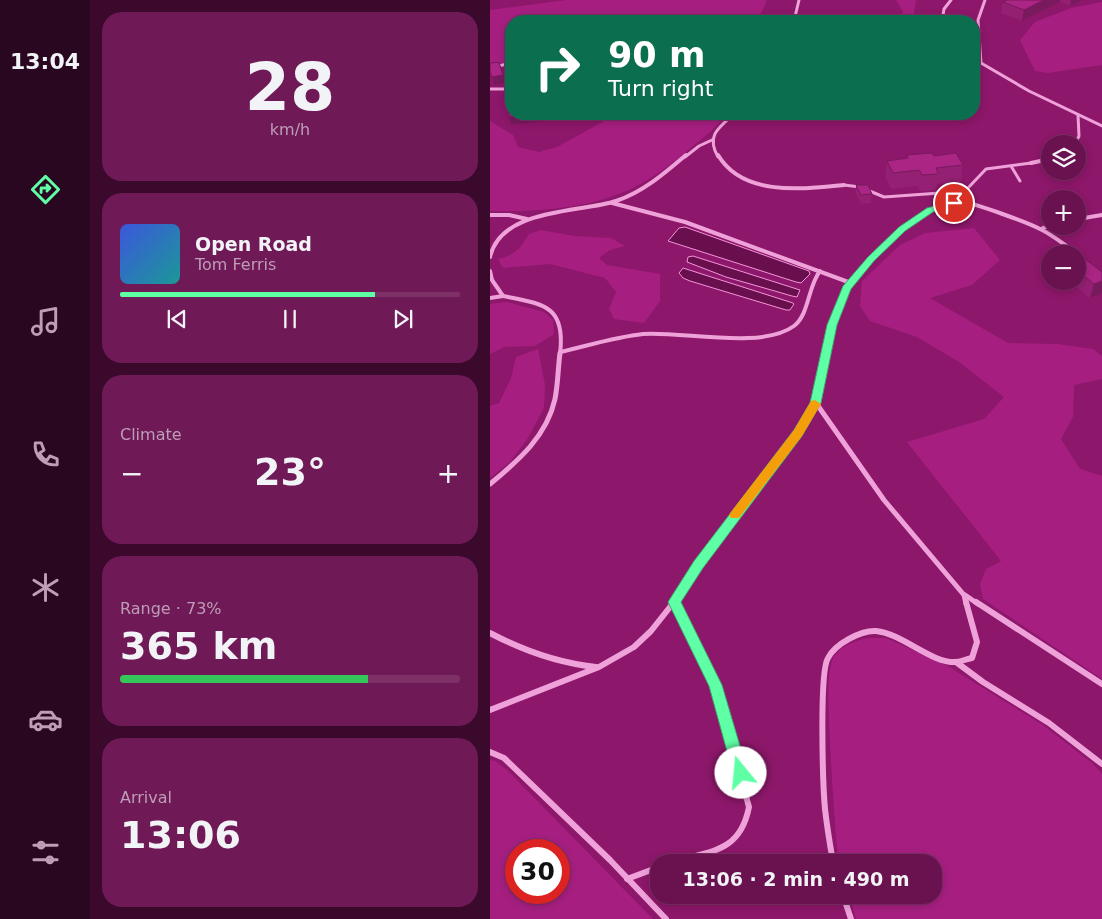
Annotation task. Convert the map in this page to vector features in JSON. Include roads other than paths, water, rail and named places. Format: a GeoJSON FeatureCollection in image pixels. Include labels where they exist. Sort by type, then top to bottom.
{"type":"FeatureCollection","features":[{"type":"Feature","properties":{"kind":"street"},"geometry":{"type":"LineString","coordinates":[[795,15],[799,0]]}},
{"type":"Feature","properties":{"kind":"street"},"geometry":{"type":"LineString","coordinates":[[943,15],[944,9],[951,0]]}},
{"type":"Feature","properties":{"kind":"street"},"geometry":{"type":"LineString","coordinates":[[978,15],[979,9],[985,0]]}},
{"type":"Feature","properties":{"kind":"street"},"geometry":{"type":"LineString","coordinates":[[980,36],[981,63],[1029,91],[1102,126]]}},
{"type":"Feature","properties":{"kind":"street"},"geometry":{"type":"LineString","coordinates":[[490,68],[505,64]]}},
{"type":"Feature","properties":{"kind":"street"},"geometry":{"type":"LineString","coordinates":[[490,89],[505,89]]}},
{"type":"Feature","properties":{"kind":"street"},"geometry":{"type":"LineString","coordinates":[[1078,115],[1079,135]]}},
{"type":"Feature","properties":{"kind":"street"},"geometry":{"type":"LineString","coordinates":[[490,257],[491,250],[506,232],[526,219],[609,202],[630,195],[662,175],[702,144],[712,140],[727,120]]}},
{"type":"Feature","properties":{"kind":"street"},"geometry":{"type":"LineString","coordinates":[[712,140],[712,145],[725,166],[733,172],[755,182],[779,188],[816,188],[844,185]]}},
{"type":"Feature","properties":{"kind":"street"},"geometry":{"type":"LineString","coordinates":[[1031,163],[1041,160]]}},
{"type":"Feature","properties":{"kind":"street"},"geometry":{"type":"LineString","coordinates":[[609,202],[685,222],[851,283]]}},
{"type":"Feature","properties":{"kind":"street"},"geometry":{"type":"LineString","coordinates":[[490,710],[599,667],[634,647],[651,631],[674,602],[698,564],[798,433],[816,403],[832,325],[846,288],[871,259],[902,229],[930,210],[946,204],[963,202],[1040,229],[1065,245]]}},
{"type":"Feature","properties":{"kind":"street"},"geometry":{"type":"LineString","coordinates":[[490,215],[510,215],[526,219]]}},
{"type":"Feature","properties":{"kind":"street"},"geometry":{"type":"LineString","coordinates":[[1086,218],[1102,215]]}},
{"type":"Feature","properties":{"kind":"street"},"geometry":{"type":"LineString","coordinates":[[490,271],[492,280],[503,296]]}},
{"type":"Feature","properties":{"kind":"street"},"geometry":{"type":"LineString","coordinates":[[560,352],[648,333],[760,336],[782,333],[800,320],[809,286],[813,278],[820,271]]}},
{"type":"Feature","properties":{"kind":"street"},"geometry":{"type":"LineString","coordinates":[[490,298],[503,296],[534,302],[552,313],[558,320],[560,327],[560,352],[552,410],[538,440],[523,458],[490,484]]}},
{"type":"Feature","properties":{"kind":"street"},"geometry":{"type":"LineString","coordinates":[[816,403],[884,500],[964,595],[1102,684]]}},
{"type":"Feature","properties":{"kind":"street"},"geometry":{"type":"LineString","coordinates":[[832,854],[825,808],[822,690],[824,668],[828,657],[844,641],[875,632],[897,637],[940,659],[956,662],[972,658],[977,642],[964,595]]}},
{"type":"Feature","properties":{"kind":"street"},"geometry":{"type":"LineString","coordinates":[[674,602],[716,685],[749,807],[748,820],[735,839],[722,849],[702,854]]}},
{"type":"Feature","properties":{"kind":"street"},"geometry":{"type":"LineString","coordinates":[[490,633],[517,647],[545,656],[574,665],[599,667]]}},
{"type":"Feature","properties":{"kind":"street"},"geometry":{"type":"LineString","coordinates":[[956,662],[972,676],[1031,711],[1072,739],[1102,764]]}},
{"type":"Feature","properties":{"kind":"street"},"geometry":{"type":"LineString","coordinates":[[490,752],[504,758],[628,879],[666,919]]}},
{"type":"Feature","properties":{"kind":"street"},"geometry":{"type":"LineString","coordinates":[[628,879],[650,870]]}},
{"type":"Feature","properties":{"kind":"street"},"geometry":{"type":"LineString","coordinates":[[846,904],[850,919]]}},
{"type":"Feature","properties":{"kind":"lane"},"geometry":{"type":"LineString","coordinates":[[844,185],[861,186],[885,197],[956,190],[968,188],[977,181],[982,170],[1031,163]]}},
{"type":"Feature","properties":{"kind":"lane"},"geometry":{"type":"LineString","coordinates":[[1011,166],[1020,181]]}}]}
